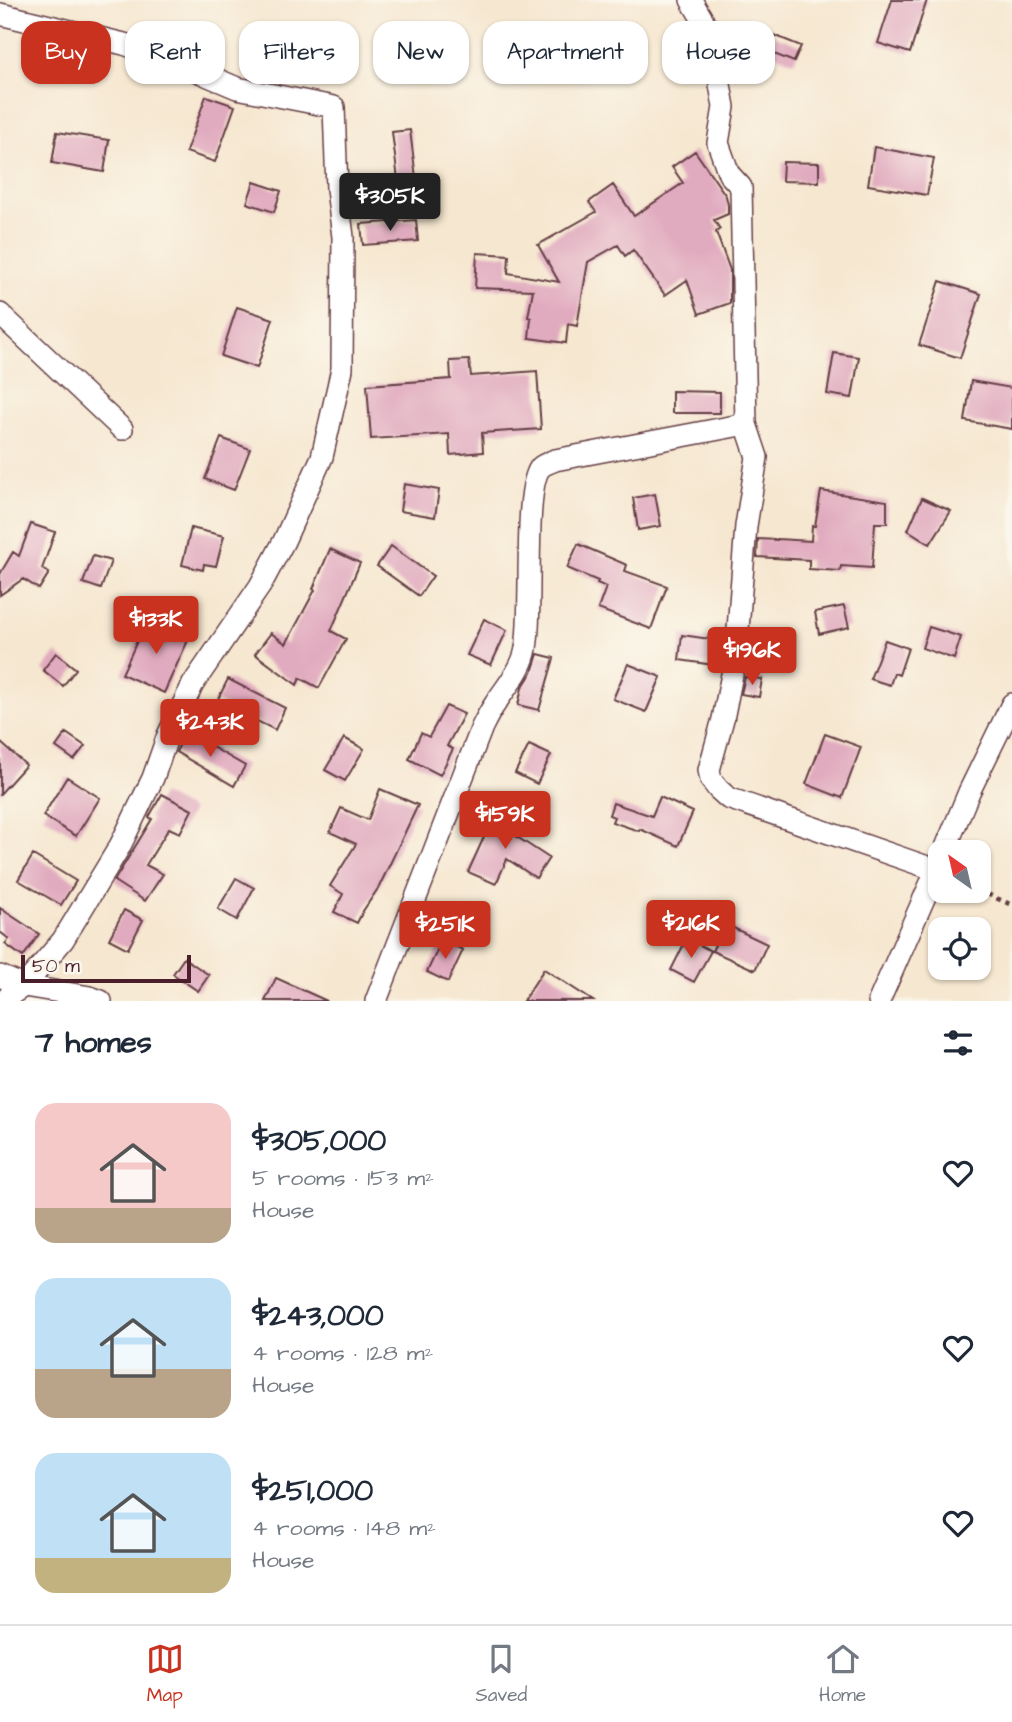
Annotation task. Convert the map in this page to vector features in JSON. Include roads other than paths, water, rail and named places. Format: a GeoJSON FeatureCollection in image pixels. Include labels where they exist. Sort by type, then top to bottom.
{"type":"FeatureCollection","features":[{"type":"Feature","properties":{"kind":"street"},"geometry":{"type":"LineString","coordinates":[[691,0],[711,34],[723,107],[718,144],[729,174],[741,187],[746,424],[757,457],[746,527],[736,655],[709,770],[711,780],[728,798],[928,857]]}},
{"type":"Feature","properties":{"kind":"street"},"geometry":{"type":"LineString","coordinates":[[0,14],[124,44],[237,88],[334,107],[337,189],[343,237],[342,369],[322,457],[284,541],[260,586],[193,684],[168,736],[153,778],[120,846],[63,940],[24,986],[9,995],[5,1001]]}},
{"type":"Feature","properties":{"kind":"street"},"geometry":{"type":"LineString","coordinates":[[0,314],[122,429]]}},
{"type":"Feature","properties":{"kind":"street"},"geometry":{"type":"LineString","coordinates":[[376,1001],[482,727],[512,681],[525,653],[530,526],[535,479],[541,468],[555,460],[746,424]]}},
{"type":"Feature","properties":{"kind":"street"},"geometry":{"type":"LineString","coordinates":[[949,840],[1012,704]]}},
{"type":"Feature","properties":{"kind":"street"},"geometry":{"type":"LineString","coordinates":[[878,1001],[928,888]]}},
{"type":"Feature","properties":{"kind":"street"},"geometry":{"type":"LineString","coordinates":[[0,976],[24,986],[101,1001]]}}]}
